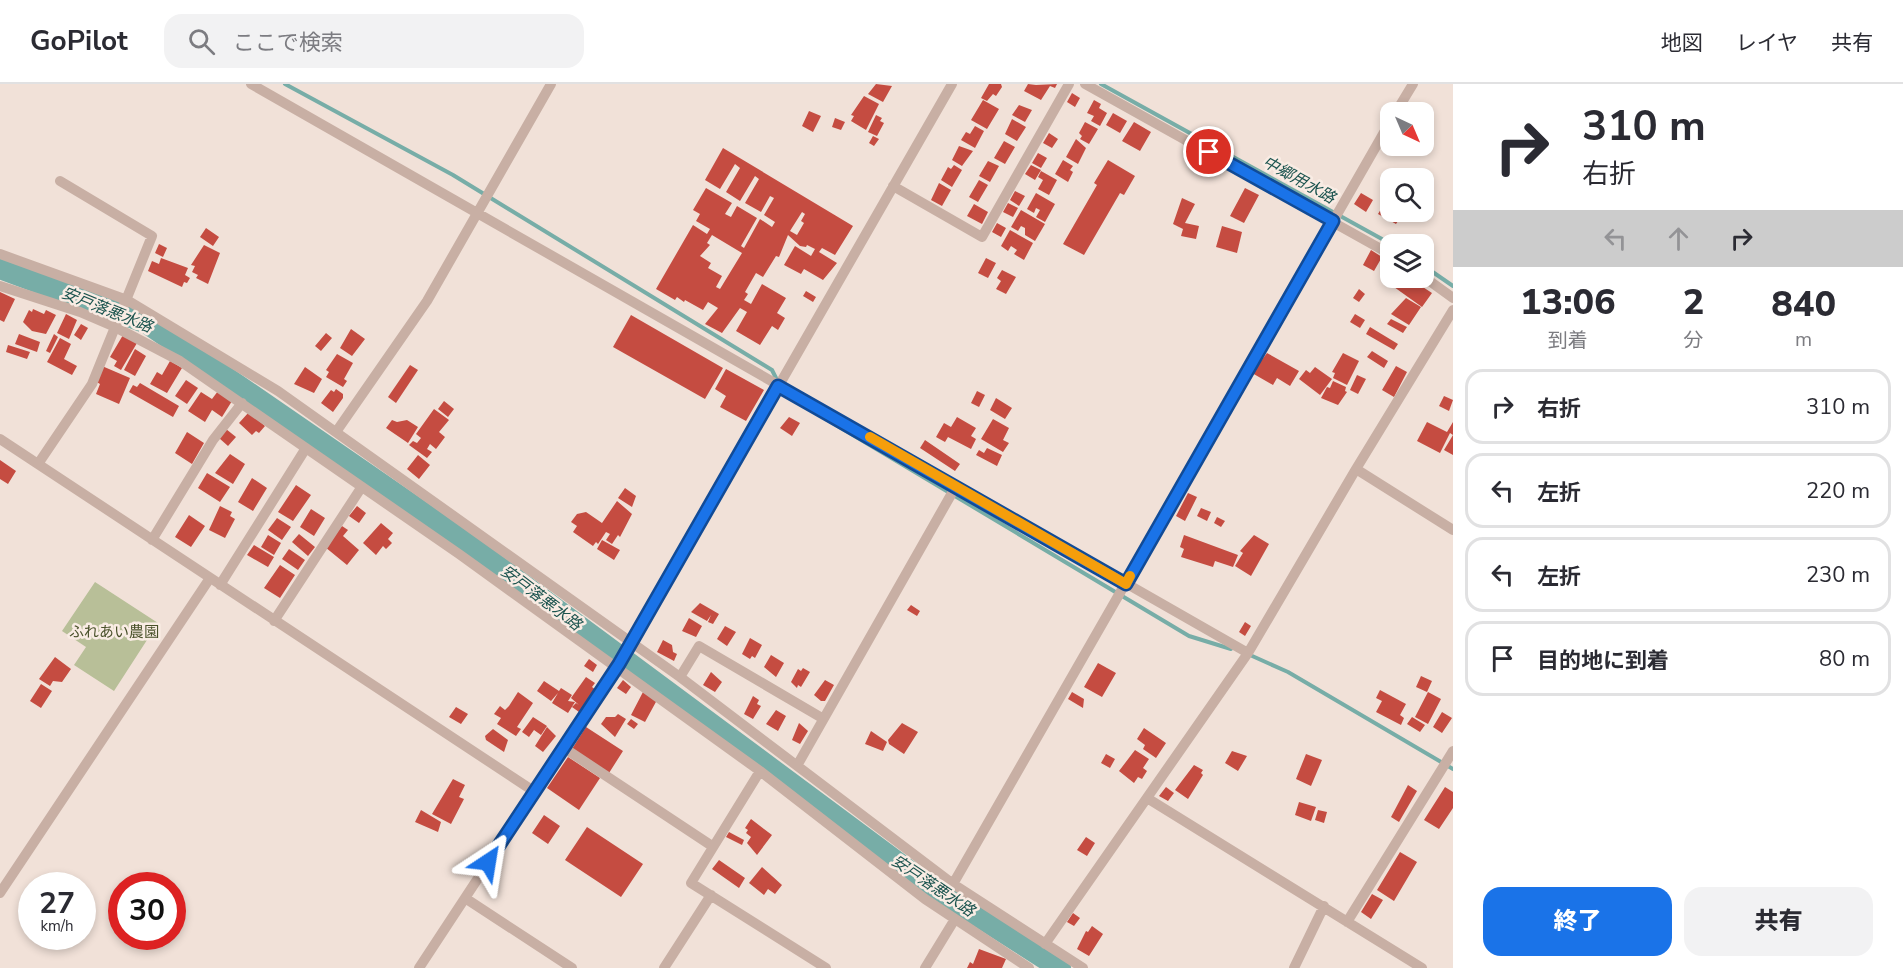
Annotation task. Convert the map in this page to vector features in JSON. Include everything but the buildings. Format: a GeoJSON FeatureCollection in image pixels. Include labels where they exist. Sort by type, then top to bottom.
{"type":"FeatureCollection","features":[{"type":"Feature","properties":{"kind":"street"},"geometry":{"type":"LineString","coordinates":[[251,84],[1248,653]]}},
{"type":"Feature","properties":{"kind":"street"},"geometry":{"type":"LineString","coordinates":[[336,432],[427,301],[551,84]]}},
{"type":"Feature","properties":{"kind":"street"},"geometry":{"type":"LineString","coordinates":[[419,968],[618,666],[952,84]]}},
{"type":"Feature","properties":{"kind":"street"},"geometry":{"type":"LineString","coordinates":[[893,186],[982,237],[1069,84]]}},
{"type":"Feature","properties":{"kind":"street"},"geometry":{"type":"LineString","coordinates":[[1085,84],[1380,248]]}},
{"type":"Feature","properties":{"kind":"street"},"geometry":{"type":"LineString","coordinates":[[1402,102],[1413,84]]}},
{"type":"Feature","properties":{"kind":"street"},"geometry":{"type":"LineString","coordinates":[[953,885],[1380,139]]}},
{"type":"Feature","properties":{"kind":"street"},"geometry":{"type":"LineString","coordinates":[[38,464],[92,384],[152,236],[60,181]]}},
{"type":"Feature","properties":{"kind":"street"},"geometry":{"type":"LineString","coordinates":[[0,254],[126,303],[278,391],[629,646],[680,677],[798,764],[953,885],[1083,968]]}},
{"type":"Feature","properties":{"kind":"street"},"geometry":{"type":"LineString","coordinates":[[1434,284],[1453,298]]}},
{"type":"Feature","properties":{"kind":"street"},"geometry":{"type":"LineString","coordinates":[[0,286],[116,325],[180,361],[618,666],[760,771],[925,899],[1026,967]]}},
{"type":"Feature","properties":{"kind":"street"},"geometry":{"type":"LineString","coordinates":[[1045,944],[1248,653],[1453,310]]}},
{"type":"Feature","properties":{"kind":"street"},"geometry":{"type":"LineString","coordinates":[[152,540],[213,440],[242,403]]}},
{"type":"Feature","properties":{"kind":"street"},"geometry":{"type":"LineString","coordinates":[[0,439],[534,792]]}},
{"type":"Feature","properties":{"kind":"street"},"geometry":{"type":"LineString","coordinates":[[220,585],[306,448]]}},
{"type":"Feature","properties":{"kind":"street"},"geometry":{"type":"LineString","coordinates":[[1356,469],[1453,530]]}},
{"type":"Feature","properties":{"kind":"street"},"geometry":{"type":"LineString","coordinates":[[798,764],[822,718],[956,486]]}},
{"type":"Feature","properties":{"kind":"street"},"geometry":{"type":"LineString","coordinates":[[274,621],[361,488]]}},
{"type":"Feature","properties":{"kind":"street"},"geometry":{"type":"LineString","coordinates":[[0,893],[210,578]]}},
{"type":"Feature","properties":{"kind":"street"},"geometry":{"type":"LineString","coordinates":[[680,677],[699,646],[822,718]]}},
{"type":"Feature","properties":{"kind":"street"},"geometry":{"type":"LineString","coordinates":[[564,748],[712,846]]}},
{"type":"Feature","properties":{"kind":"street"},"geometry":{"type":"LineString","coordinates":[[1347,922],[1453,751]]}},
{"type":"Feature","properties":{"kind":"street"},"geometry":{"type":"LineString","coordinates":[[760,771],[691,883],[826,968]]}},
{"type":"Feature","properties":{"kind":"street"},"geometry":{"type":"LineString","coordinates":[[1147,798],[1422,968]]}},
{"type":"Feature","properties":{"kind":"street"},"geometry":{"type":"LineString","coordinates":[[664,968],[711,895]]}},
{"type":"Feature","properties":{"kind":"street"},"geometry":{"type":"LineString","coordinates":[[465,898],[572,968]]}},
{"type":"Feature","properties":{"kind":"street"},"geometry":{"type":"LineString","coordinates":[[1294,968],[1324,906]]}},
{"type":"Feature","properties":{"kind":"street"},"geometry":{"type":"LineString","coordinates":[[925,968],[955,919]]}},
{"type":"Feature","properties":{"kind":"green space","name":"ふれあい農園"},"geometry":{"type":"Polygon","coordinates":[[[95,582],[158,623],[114,691],[74,665],[86,647],[62,631],[95,582]]]}},
{"type":"Feature","properties":{"kind":"waterway"},"geometry":{"type":"LineString","coordinates":[[285,84],[453,175],[772,370],[777,380]]}},
{"type":"Feature","properties":{"kind":"waterway","name":"中郷用水路"},"geometry":{"type":"LineString","coordinates":[[1101,84],[1380,238]]}},
{"type":"Feature","properties":{"kind":"waterway","name":"安戸落悪水路"},"geometry":{"type":"LineString","coordinates":[[0,268],[147,323],[468,544],[917,877],[1060,968]]}},
{"type":"Feature","properties":{"kind":"waterway","name":"中郷用水路"},"geometry":{"type":"LineString","coordinates":[[1434,273],[1453,286]]}},
{"type":"Feature","properties":{"kind":"waterway"},"geometry":{"type":"LineString","coordinates":[[791,398],[1189,636],[1231,649]]}},
{"type":"Feature","properties":{"kind":"waterway"},"geometry":{"type":"LineString","coordinates":[[1250,655],[1288,672],[1453,769]]}},
{"type":"Feature","properties":{"kind":"slow traffic"},"geometry":{"type":"LineString","coordinates":[[870,437],[1126,584],[1130,576]]}},
{"type":"Feature","properties":{"kind":"route"},"geometry":{"type":"LineString","coordinates":[[488,862],[619,664],[778,386],[1126,584],[1333,221],[1209,152]]}}]}
